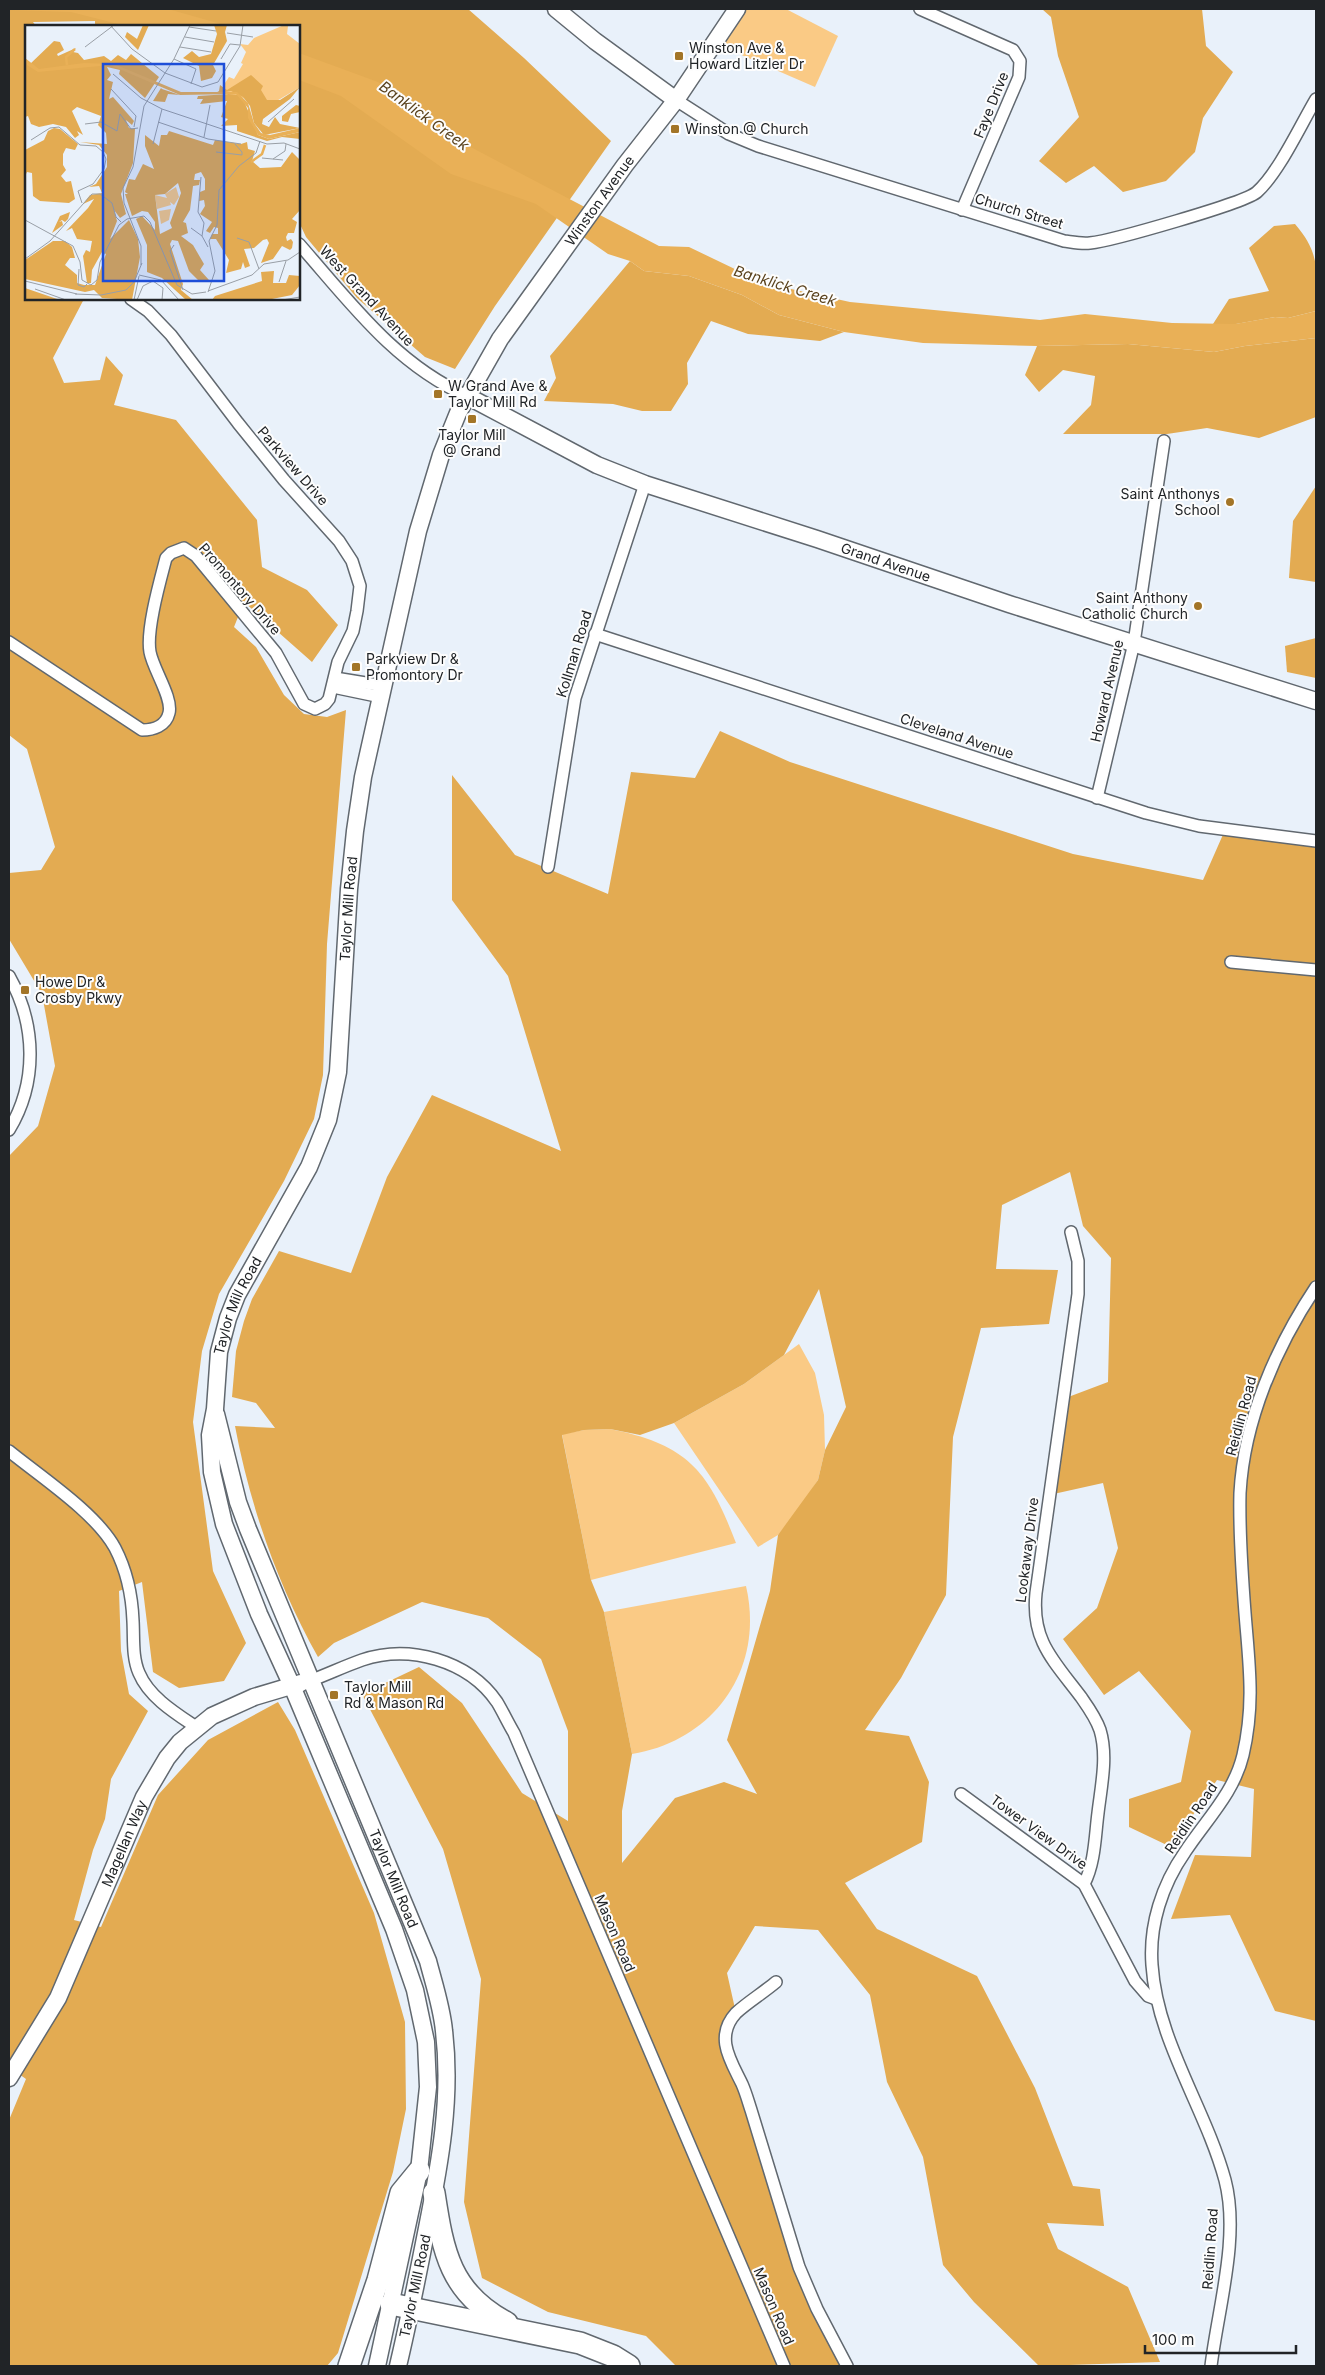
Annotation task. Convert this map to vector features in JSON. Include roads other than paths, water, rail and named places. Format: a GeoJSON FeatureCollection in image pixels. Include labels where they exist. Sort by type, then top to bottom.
{"type":"FeatureCollection","features":[{"type":"Feature","properties":{"kind":"highway"},"geometry":{"type":"LineString","coordinates":[[349,2366],[378,2280],[401,2193],[419,2171]]}},
{"type":"Feature","properties":{"kind":"highway"},"geometry":{"type":"LineString","coordinates":[[434,2194],[444,2249],[455,2276],[481,2308],[518,2329]]}},
{"type":"Feature","properties":{"kind":"highway"},"geometry":{"type":"LineString","coordinates":[[401,2306],[580,2343],[613,2356],[630,2366]]}},
{"type":"Feature","properties":{"kind":"main road"},"geometry":{"type":"LineString","coordinates":[[556,9],[595,41],[676,100]]}},
{"type":"Feature","properties":{"kind":"main road","name":"Winston Avenue"},"geometry":{"type":"LineString","coordinates":[[467,396],[500,339],[625,165],[676,100],[736,9]]}},
{"type":"Feature","properties":{"kind":"main road","name":"Grand Avenue"},"geometry":{"type":"LineString","coordinates":[[467,396],[596,465],[645,484],[1316,701]]}},
{"type":"Feature","properties":{"kind":"main road","name":"Taylor Mill Road"},"geometry":{"type":"LineString","coordinates":[[398,2366],[401,2306],[424,2134],[428,2065],[426,2042],[415,1990],[394,1929],[292,1686],[259,1614],[224,1524],[212,1472],[210,1435],[215,1410],[219,1352],[228,1318],[248,1272],[309,1167],[328,1120],[338,1072],[355,830],[364,777],[418,531],[431,483],[451,430],[467,396]]}},
{"type":"Feature","properties":{"kind":"main road","name":"Taylor Mill Road"},"geometry":{"type":"LineString","coordinates":[[215,1410],[238,1502],[428,1961],[445,2032],[446,2110],[434,2194],[401,2306],[377,2366]]}},
{"type":"Feature","properties":{"kind":"main road","name":"Magellan Way"},"geometry":{"type":"LineString","coordinates":[[9,2078],[58,1998],[144,1797],[167,1758],[196,1727],[212,1716],[254,1697],[312,1680]]}},
{"type":"Feature","properties":{"kind":"street","name":"Faye Drive"},"geometry":{"type":"LineString","coordinates":[[920,9],[1013,50],[1020,61],[1019,77],[962,210]]}},
{"type":"Feature","properties":{"kind":"street","name":"Church Street"},"geometry":{"type":"LineString","coordinates":[[676,100],[730,134],[758,146],[1064,241],[1091,243],[1232,203],[1254,194],[1262,188],[1316,99]]}},
{"type":"Feature","properties":{"kind":"street","name":"West Grand Avenue"},"geometry":{"type":"LineString","coordinates":[[300,245],[397,353],[449,388],[467,396]]}},
{"type":"Feature","properties":{"kind":"street","name":"Parkview Drive"},"geometry":{"type":"LineString","coordinates":[[132,300],[148,311],[171,335],[284,480],[340,541],[352,561],[358,575],[359,601],[352,631],[338,662],[334,682]]}},
{"type":"Feature","properties":{"kind":"street","name":"Howard Avenue"},"geometry":{"type":"LineString","coordinates":[[1098,798],[1134,643],[1164,441]]}},
{"type":"Feature","properties":{"kind":"street","name":"Kollman Road"},"geometry":{"type":"LineString","coordinates":[[548,867],[575,698],[645,484]]}},
{"type":"Feature","properties":{"kind":"street","name":"Promontory Drive"},"geometry":{"type":"LineString","coordinates":[[9,642],[142,730],[151,730],[160,726],[169,714],[169,703],[154,666],[150,636],[166,558],[171,552],[184,548],[196,556],[276,653],[304,704],[315,709],[321,707],[329,699],[334,682]]}},
{"type":"Feature","properties":{"kind":"street","name":"Cleveland Avenue"},"geometry":{"type":"LineString","coordinates":[[596,634],[1146,814],[1199,826],[1316,841]]}},
{"type":"Feature","properties":{"kind":"street"},"geometry":{"type":"LineString","coordinates":[[334,682],[382,691]]}},
{"type":"Feature","properties":{"kind":"street"},"geometry":{"type":"LineString","coordinates":[[1231,962],[1316,970]]}},
{"type":"Feature","properties":{"kind":"street"},"geometry":{"type":"LineString","coordinates":[[9,976],[26,1012],[30,1039],[30,1063],[26,1082],[20,1105],[9,1130]]}},
{"type":"Feature","properties":{"kind":"street","name":"Lookaway Drive"},"geometry":{"type":"LineString","coordinates":[[1071,1232],[1078,1261],[1078,1294],[1036,1593],[1035,1617],[1043,1644],[1091,1711],[1099,1728],[1103,1743],[1103,1761],[1093,1851],[1084,1884]]}},
{"type":"Feature","properties":{"kind":"street","name":"Reidlin Road"},"geometry":{"type":"LineString","coordinates":[[1211,2366],[1227,2264],[1228,2201],[1225,2181],[1212,2142],[1186,2080],[1156,1999],[1152,1963],[1152,1932],[1159,1904],[1182,1854],[1225,1797],[1242,1757],[1248,1723],[1251,1684],[1245,1614],[1240,1495],[1247,1452],[1268,1374],[1276,1354],[1316,1287]]}},
{"type":"Feature","properties":{"kind":"street"},"geometry":{"type":"LineString","coordinates":[[9,1451],[92,1519],[115,1548],[131,1593],[134,1651],[139,1674],[146,1687],[160,1701],[196,1727]]}},
{"type":"Feature","properties":{"kind":"street","name":"Mason Road"},"geometry":{"type":"LineString","coordinates":[[312,1680],[363,1660],[392,1654],[416,1654],[462,1671],[474,1679],[496,1702],[517,1742],[784,2366]]}},
{"type":"Feature","properties":{"kind":"street","name":"Tower View Drive"},"geometry":{"type":"LineString","coordinates":[[961,1794],[1084,1884],[1135,1981],[1148,1996],[1156,1999]]}},
{"type":"Feature","properties":{"kind":"street"},"geometry":{"type":"LineString","coordinates":[[776,1982],[736,2013],[727,2027],[725,2045],[728,2059],[742,2085],[751,2110],[799,2267],[817,2309],[847,2366]]}},
{"type":"Feature","properties":{"kind":"water"},"geometry":{"type":"Polygon","coordinates":[[[168,9],[224,25],[122,25],[71,12],[9,10],[168,9]]]}},
{"type":"Feature","properties":{"kind":"water","name":"Banklick Creek"},"geometry":{"type":"Polygon","coordinates":[[[300,53],[378,82],[463,143],[659,246],[689,247],[764,283],[850,302],[1040,320],[1085,314],[1172,323],[1235,324],[1275,317],[1288,318],[1316,311],[1316,338],[1245,346],[1214,352],[1128,344],[1037,346],[923,343],[844,332],[779,315],[742,295],[689,276],[644,271],[630,261],[608,254],[536,204],[451,174],[341,96],[300,80],[300,53]]]}},
{"type":"Feature","properties":{"kind":"place","name":"Winston Ave & Howard Litzler Dr"},"geometry":{"type":"Point","coordinates":[679,56]}},
{"type":"Feature","properties":{"kind":"place","name":"Winston @ Church"},"geometry":{"type":"Point","coordinates":[675,129]}},
{"type":"Feature","properties":{"kind":"place","name":"W Grand Ave & Taylor Mill Rd"},"geometry":{"type":"Point","coordinates":[438,394]}},
{"type":"Feature","properties":{"kind":"place","name":"Taylor Mill @ Grand"},"geometry":{"type":"Point","coordinates":[472,419]}},
{"type":"Feature","properties":{"kind":"place","name":"Saint Anthonys School"},"geometry":{"type":"Point","coordinates":[1230,502]}},
{"type":"Feature","properties":{"kind":"place","name":"Saint Anthony Catholic Church"},"geometry":{"type":"Point","coordinates":[1198,606]}},
{"type":"Feature","properties":{"kind":"place","name":"Parkview Dr & Promontory Dr"},"geometry":{"type":"Point","coordinates":[356,667]}},
{"type":"Feature","properties":{"kind":"place","name":"Howe Dr & Crosby Pkwy"},"geometry":{"type":"Point","coordinates":[25,990]}},
{"type":"Feature","properties":{"kind":"place","name":"Taylor Mill Rd & Mason Rd"},"geometry":{"type":"Point","coordinates":[334,1695]}}]}
